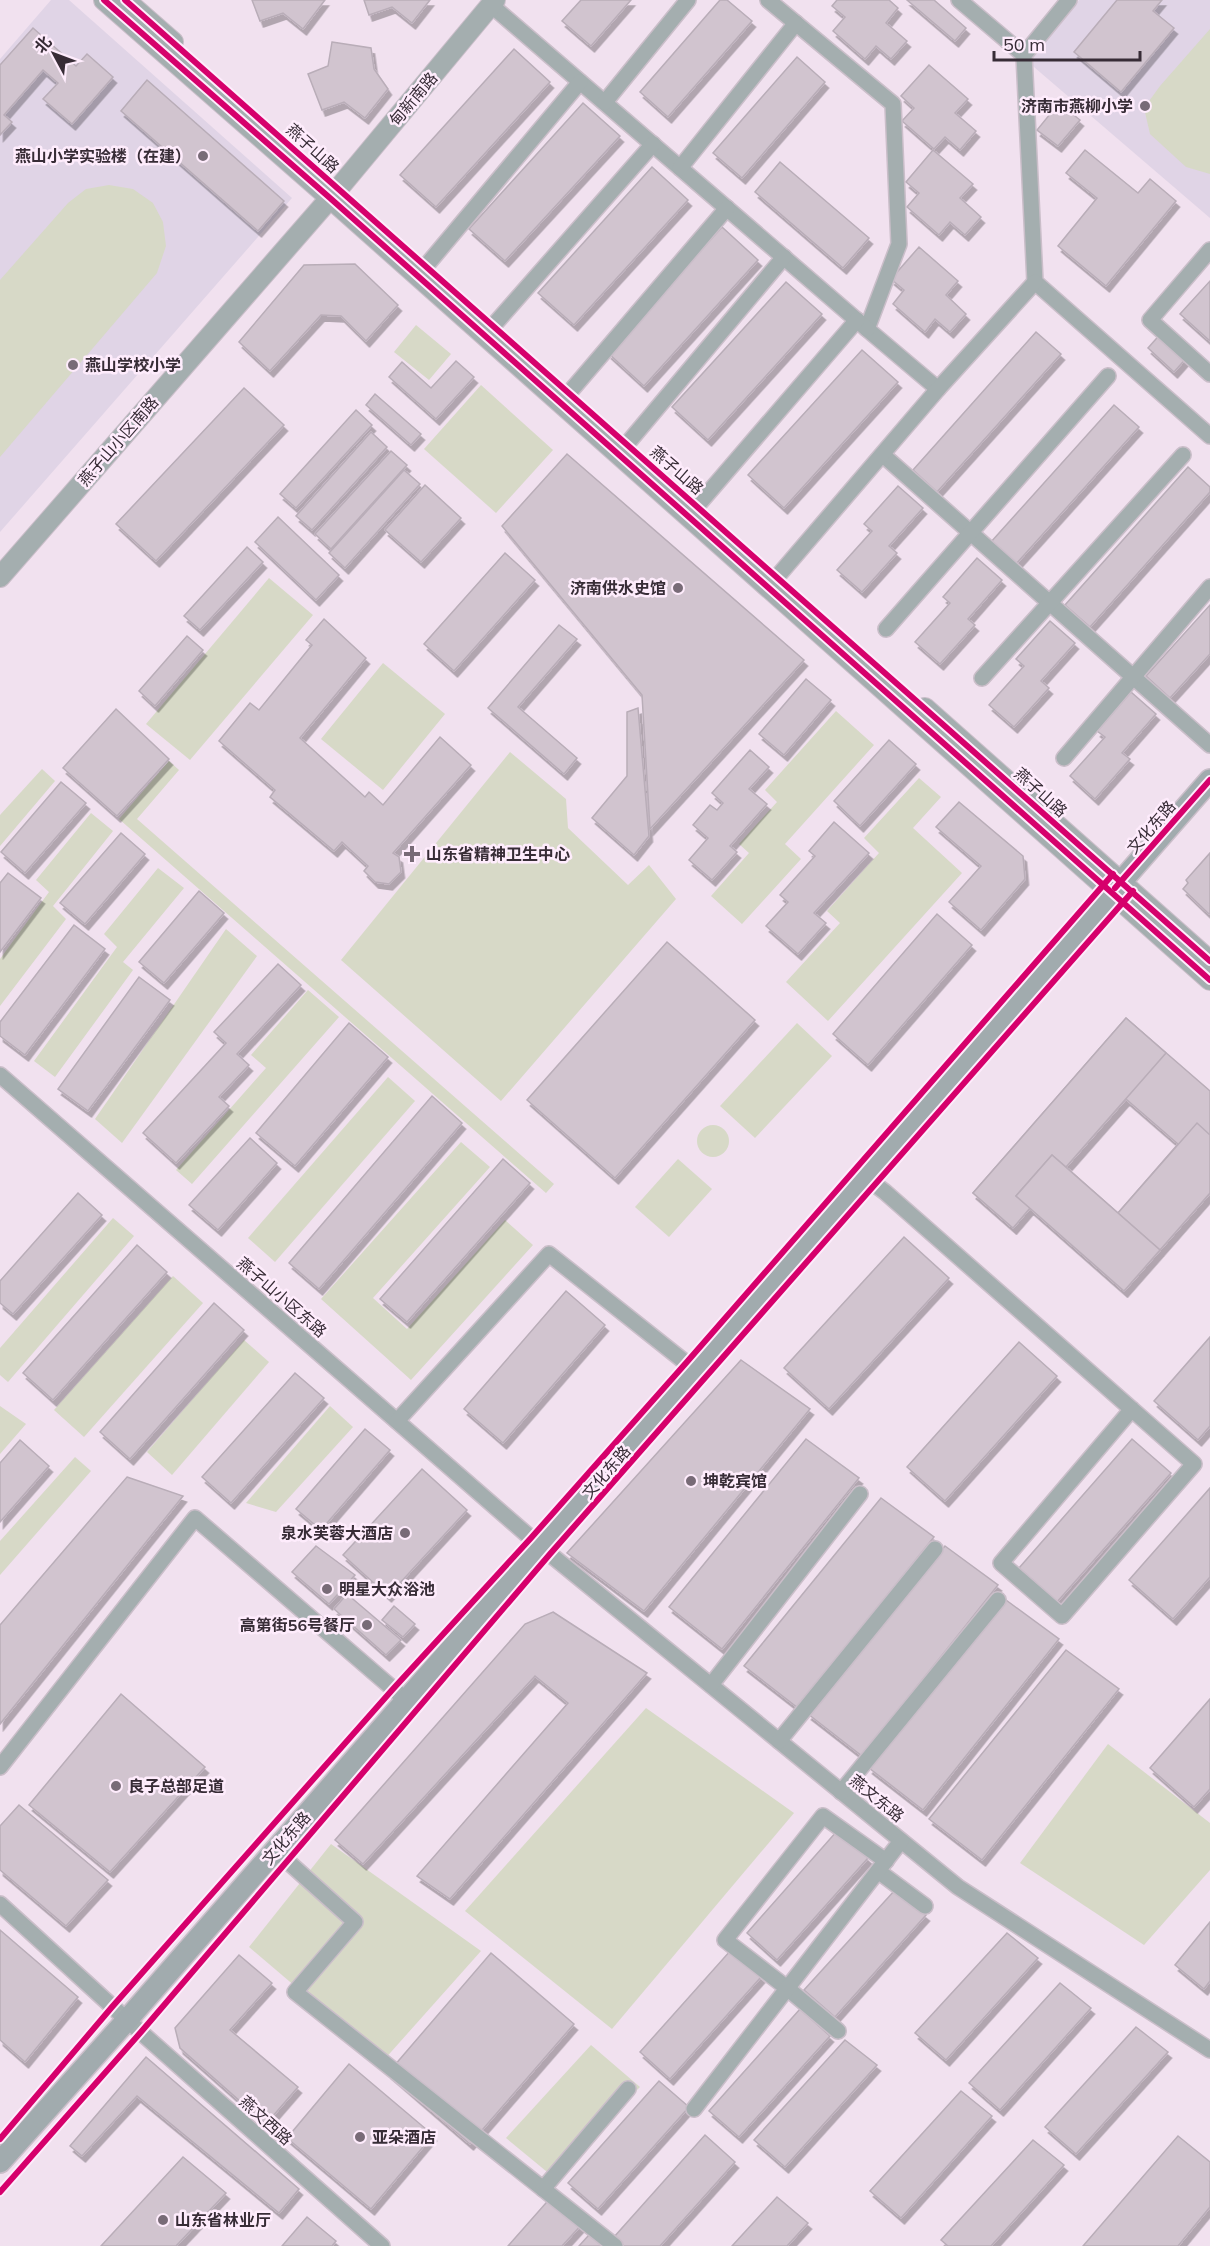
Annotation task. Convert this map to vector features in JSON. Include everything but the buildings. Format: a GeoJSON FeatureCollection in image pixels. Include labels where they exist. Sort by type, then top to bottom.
{"type":"FeatureCollection","features":[{"type":"Feature","properties":{"kind":"main road","name":"文化东路"},"geometry":{"type":"LineString","coordinates":[[0,2162],[127,2020],[1210,780]]}},
{"type":"Feature","properties":{"kind":"street","name":"燕子山路"},"geometry":{"type":"LineString","coordinates":[[104,0],[334,193],[426,266],[697,506],[1117,887],[1210,980]]}},
{"type":"Feature","properties":{"kind":"street","name":"燕子山路"},"geometry":{"type":"LineString","coordinates":[[125,0],[334,193],[1117,887],[1210,961]]}},
{"type":"Feature","properties":{"kind":"street"},"geometry":{"type":"LineString","coordinates":[[605,102],[688,0]]}},
{"type":"Feature","properties":{"kind":"street"},"geometry":{"type":"LineString","coordinates":[[697,506],[862,324],[899,244],[893,104],[768,0]]}},
{"type":"Feature","properties":{"kind":"street"},"geometry":{"type":"LineString","coordinates":[[959,0],[1024,55]]}},
{"type":"Feature","properties":{"kind":"street"},"geometry":{"type":"LineString","coordinates":[[777,577],[884,455],[938,389],[1035,282],[1024,55],[1069,0]]}},
{"type":"Feature","properties":{"kind":"street","name":"甸新南路"},"geometry":{"type":"LineString","coordinates":[[334,193],[493,2]]}},
{"type":"Feature","properties":{"kind":"street"},"geometry":{"type":"LineString","coordinates":[[493,2],[580,82],[938,389]]}},
{"type":"Feature","properties":{"kind":"street"},"geometry":{"type":"LineString","coordinates":[[680,168],[795,23]]}},
{"type":"Feature","properties":{"kind":"street"},"geometry":{"type":"LineString","coordinates":[[426,266],[580,82]]}},
{"type":"Feature","properties":{"kind":"street"},"geometry":{"type":"LineString","coordinates":[[493,326],[653,144]]}},
{"type":"Feature","properties":{"kind":"street","name":"燕子山小区南路"},"geometry":{"type":"LineString","coordinates":[[0,577],[334,193]]}},
{"type":"Feature","properties":{"kind":"street"},"geometry":{"type":"LineString","coordinates":[[569,393],[727,208]]}},
{"type":"Feature","properties":{"kind":"street"},"geometry":{"type":"LineString","coordinates":[[1210,250],[1150,320],[1210,374]]}},
{"type":"Feature","properties":{"kind":"street"},"geometry":{"type":"LineString","coordinates":[[627,444],[784,257]]}},
{"type":"Feature","properties":{"kind":"street"},"geometry":{"type":"LineString","coordinates":[[1035,282],[1210,436]]}},
{"type":"Feature","properties":{"kind":"street"},"geometry":{"type":"LineString","coordinates":[[886,629],[1108,376]]}},
{"type":"Feature","properties":{"kind":"street"},"geometry":{"type":"LineString","coordinates":[[884,455],[1210,745]]}},
{"type":"Feature","properties":{"kind":"street"},"geometry":{"type":"LineString","coordinates":[[982,678],[1183,455]]}},
{"type":"Feature","properties":{"kind":"street"},"geometry":{"type":"LineString","coordinates":[[1064,758],[1210,587]]}},
{"type":"Feature","properties":{"kind":"street","name":"燕子山小区东路"},"geometry":{"type":"LineString","coordinates":[[0,1075],[540,1546]]}},
{"type":"Feature","properties":{"kind":"street"},"geometry":{"type":"LineString","coordinates":[[865,1177],[1132,1409],[1194,1464],[1062,1616],[1001,1563],[1132,1409]]}},
{"type":"Feature","properties":{"kind":"street"},"geometry":{"type":"LineString","coordinates":[[397,1421],[549,1254],[695,1370]]}},
{"type":"Feature","properties":{"kind":"street"},"geometry":{"type":"LineString","coordinates":[[711,1685],[860,1494]]}},
{"type":"Feature","properties":{"kind":"street"},"geometry":{"type":"LineString","coordinates":[[0,1767],[195,1518],[406,1700]]}},
{"type":"Feature","properties":{"kind":"street","name":"燕文东路"},"geometry":{"type":"LineString","coordinates":[[540,1546],[958,1887],[1210,2050]]}},
{"type":"Feature","properties":{"kind":"street"},"geometry":{"type":"LineString","coordinates":[[779,1741],[935,1549]]}},
{"type":"Feature","properties":{"kind":"street"},"geometry":{"type":"LineString","coordinates":[[841,1792],[998,1600]]}},
{"type":"Feature","properties":{"kind":"street"},"geometry":{"type":"LineString","coordinates":[[838,2031],[787,1988],[725,1941],[823,1816],[926,1906]]}},
{"type":"Feature","properties":{"kind":"street"},"geometry":{"type":"LineString","coordinates":[[694,2109],[901,1841]]}},
{"type":"Feature","properties":{"kind":"street"},"geometry":{"type":"LineString","coordinates":[[275,1850],[355,1922],[295,1992],[615,2246]]}},
{"type":"Feature","properties":{"kind":"street","name":"燕文西路"},"geometry":{"type":"LineString","coordinates":[[0,1904],[382,2246]]}},
{"type":"Feature","properties":{"kind":"street"},"geometry":{"type":"LineString","coordinates":[[543,2189],[628,2089]]}},
{"type":"Feature","properties":{"kind":"shaded area","name":"燕山学校小学"},"geometry":{"type":"Polygon","coordinates":[[[51,0],[69,0],[292,198],[0,532],[0,59],[51,0]]]}},
{"type":"Feature","properties":{"kind":"shaded area","name":"济南市燕柳小学"},"geometry":{"type":"Polygon","coordinates":[[[1079,0],[1210,0],[1210,218],[1027,61],[1079,0]]]}},
{"type":"Feature","properties":{"kind":"green space"},"geometry":{"type":"Polygon","coordinates":[[[1210,29],[1210,174],[1186,167],[1150,134],[1144,108],[1160,86],[1210,29]]]}},
{"type":"Feature","properties":{"kind":"green space"},"geometry":{"type":"Polygon","coordinates":[[[109,185],[133,189],[153,203],[163,222],[166,246],[157,273],[0,457],[0,280],[68,203],[86,189],[109,185]]]}},
{"type":"Feature","properties":{"kind":"green space"},"geometry":{"type":"Polygon","coordinates":[[[416,325],[451,354],[429,380],[394,352],[416,325]]]}},
{"type":"Feature","properties":{"kind":"green space"},"geometry":{"type":"Polygon","coordinates":[[[481,385],[553,450],[496,513],[424,449],[481,385]]]}},
{"type":"Feature","properties":{"kind":"green space"},"geometry":{"type":"Polygon","coordinates":[[[269,578],[313,615],[190,760],[146,724],[269,578]]]}},
{"type":"Feature","properties":{"kind":"green space"},"geometry":{"type":"Polygon","coordinates":[[[383,663],[445,714],[383,790],[321,739],[383,663]]]}},
{"type":"Feature","properties":{"kind":"green space"},"geometry":{"type":"Polygon","coordinates":[[[836,711],[874,745],[785,844],[801,859],[742,924],[711,896],[749,853],[739,844],[777,802],[765,790],[836,711]]]}},
{"type":"Feature","properties":{"kind":"green space"},"geometry":{"type":"Polygon","coordinates":[[[510,752],[566,799],[568,828],[628,885],[649,865],[676,899],[501,1101],[341,960],[510,752]]]}},
{"type":"Feature","properties":{"kind":"green space"},"geometry":{"type":"Polygon","coordinates":[[[169,761],[179,770],[137,819],[554,1184],[546,1193],[119,819],[169,761]]]}},
{"type":"Feature","properties":{"kind":"green space"},"geometry":{"type":"Polygon","coordinates":[[[42,769],[55,781],[0,846],[0,815],[42,769]]]}},
{"type":"Feature","properties":{"kind":"green space"},"geometry":{"type":"Polygon","coordinates":[[[919,778],[941,797],[913,828],[962,873],[828,1021],[786,982],[840,923],[827,911],[879,853],[864,838],[919,778]]]}},
{"type":"Feature","properties":{"kind":"green space"},"geometry":{"type":"Polygon","coordinates":[[[91,813],[113,831],[53,906],[66,919],[0,1006],[0,959],[49,892],[36,880],[91,813]]]}},
{"type":"Feature","properties":{"kind":"green space"},"geometry":{"type":"Polygon","coordinates":[[[158,868],[184,888],[123,962],[133,970],[55,1077],[34,1061],[117,947],[104,934],[158,868]]]}},
{"type":"Feature","properties":{"kind":"green space"},"geometry":{"type":"Polygon","coordinates":[[[226,929],[257,956],[122,1143],[95,1119],[226,929]]]}},
{"type":"Feature","properties":{"kind":"green space"},"geometry":{"type":"Polygon","coordinates":[[[308,990],[339,1017],[192,1184],[176,1170],[266,1068],[251,1055],[308,990]]]}},
{"type":"Feature","properties":{"kind":"green space"},"geometry":{"type":"Polygon","coordinates":[[[797,1023],[832,1056],[755,1138],[720,1106],[797,1023]]]}},
{"type":"Feature","properties":{"kind":"green space"},"geometry":{"type":"Polygon","coordinates":[[[388,1077],[415,1101],[275,1262],[248,1238],[388,1077]]]}},
{"type":"Feature","properties":{"kind":"green space"},"geometry":{"type":"Polygon","coordinates":[[[713,1125],[724,1130],[729,1141],[724,1152],[713,1157],[702,1152],[697,1141],[702,1130],[713,1125]]]}},
{"type":"Feature","properties":{"kind":"green space"},"geometry":{"type":"Polygon","coordinates":[[[461,1142],[490,1167],[373,1298],[407,1329],[505,1220],[533,1245],[411,1380],[321,1299],[461,1142]]]}},
{"type":"Feature","properties":{"kind":"green space"},"geometry":{"type":"Polygon","coordinates":[[[678,1159],[712,1189],[669,1237],[635,1207],[678,1159]]]}},
{"type":"Feature","properties":{"kind":"green space"},"geometry":{"type":"Polygon","coordinates":[[[113,1218],[134,1236],[8,1382],[0,1375],[0,1348],[113,1218]]]}},
{"type":"Feature","properties":{"kind":"green space"},"geometry":{"type":"Polygon","coordinates":[[[173,1276],[203,1303],[84,1437],[54,1410],[173,1276]]]}},
{"type":"Feature","properties":{"kind":"green space"},"geometry":{"type":"Polygon","coordinates":[[[244,1340],[269,1362],[172,1475],[147,1452],[244,1340]]]}},
{"type":"Feature","properties":{"kind":"green space"},"geometry":{"type":"Polygon","coordinates":[[[0,1406],[26,1424],[0,1454],[0,1406]]]}},
{"type":"Feature","properties":{"kind":"green space"},"geometry":{"type":"Polygon","coordinates":[[[330,1406],[353,1427],[276,1512],[246,1503],[330,1406]]]}},
{"type":"Feature","properties":{"kind":"green space"},"geometry":{"type":"Polygon","coordinates":[[[75,1457],[91,1471],[0,1575],[0,1541],[75,1457]]]}},
{"type":"Feature","properties":{"kind":"green space"},"geometry":{"type":"Polygon","coordinates":[[[646,1708],[794,1813],[612,2029],[465,1911],[646,1708]]]}},
{"type":"Feature","properties":{"kind":"green space"},"geometry":{"type":"Polygon","coordinates":[[[1108,1744],[1210,1823],[1210,1870],[1144,1945],[1020,1863],[1108,1744]]]}},
{"type":"Feature","properties":{"kind":"green space"},"geometry":{"type":"Polygon","coordinates":[[[331,1844],[481,1951],[383,2061],[249,1947],[331,1844]]]}},
{"type":"Feature","properties":{"kind":"green space"},"geometry":{"type":"Polygon","coordinates":[[[591,2045],[640,2087],[552,2176],[506,2138],[591,2045]]]}},
{"type":"Feature","properties":{"kind":"cycle path"},"geometry":{"type":"LineString","coordinates":[[104,0],[1210,980]]}},
{"type":"Feature","properties":{"kind":"cycle path"},"geometry":{"type":"LineString","coordinates":[[125,0],[1210,961]]}},
{"type":"Feature","properties":{"kind":"cycle path"},"geometry":{"type":"LineString","coordinates":[[1115,888],[1210,780]]}},
{"type":"Feature","properties":{"kind":"cycle path"},"geometry":{"type":"LineString","coordinates":[[0,2139],[112,2007],[393,1689],[686,1363],[1113,874]]}},
{"type":"Feature","properties":{"kind":"cycle path"},"geometry":{"type":"LineString","coordinates":[[0,2192],[141,2032],[550,1554],[1133,891]]}},
{"type":"Feature","properties":{"kind":"place","name":"济南市燕柳小学"},"geometry":{"type":"Point","coordinates":[1145,106]}},
{"type":"Feature","properties":{"kind":"place","name":"燕山小学实验楼（在建）"},"geometry":{"type":"Point","coordinates":[203,156]}},
{"type":"Feature","properties":{"kind":"place","name":"燕山学校小学"},"geometry":{"type":"Point","coordinates":[73,365]}},
{"type":"Feature","properties":{"kind":"place","name":"济南供水史馆"},"geometry":{"type":"Point","coordinates":[678,588]}},
{"type":"Feature","properties":{"kind":"place","name":"山东省精神卫生中心"},"geometry":{"type":"Point","coordinates":[412,854]}},
{"type":"Feature","properties":{"kind":"place","name":"坤乾宾馆"},"geometry":{"type":"Point","coordinates":[691,1481]}},
{"type":"Feature","properties":{"kind":"place","name":"泉水芙蓉大酒店"},"geometry":{"type":"Point","coordinates":[405,1533]}},
{"type":"Feature","properties":{"kind":"place","name":"明星大众浴池"},"geometry":{"type":"Point","coordinates":[327,1589]}},
{"type":"Feature","properties":{"kind":"place","name":"高第街56号餐厅"},"geometry":{"type":"Point","coordinates":[367,1625]}},
{"type":"Feature","properties":{"kind":"place","name":"良子总部足道"},"geometry":{"type":"Point","coordinates":[116,1786]}},
{"type":"Feature","properties":{"kind":"place","name":"亚朵酒店"},"geometry":{"type":"Point","coordinates":[360,2137]}},
{"type":"Feature","properties":{"kind":"place","name":"山东省林业厅"},"geometry":{"type":"Point","coordinates":[163,2220]}}]}
